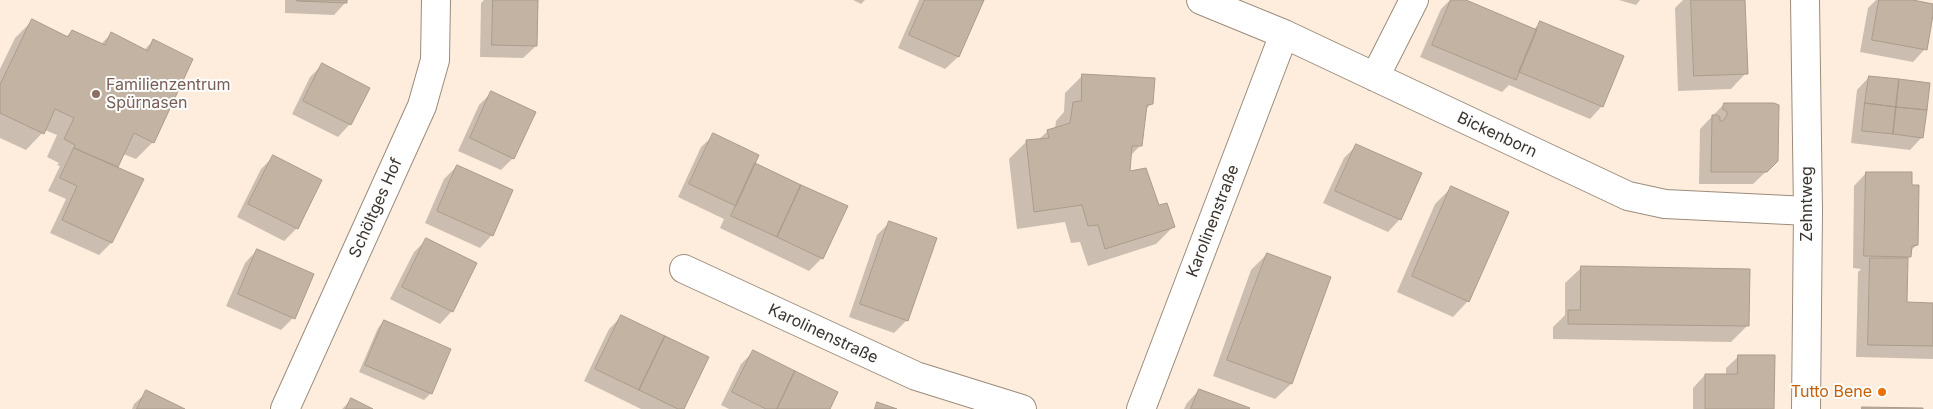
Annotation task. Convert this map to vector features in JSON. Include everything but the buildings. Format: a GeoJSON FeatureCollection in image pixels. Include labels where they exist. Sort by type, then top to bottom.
{"type":"FeatureCollection","features":[{"type":"Feature","properties":{"kind":"street","name":"Schöltges Hof"},"geometry":{"type":"LineString","coordinates":[[284,409],[422,106],[436,60],[436,0]]}},
{"type":"Feature","properties":{"kind":"street","name":"Bickenborn"},"geometry":{"type":"LineString","coordinates":[[1201,0],[1284,34],[1628,196],[1665,204],[1808,211]]}},
{"type":"Feature","properties":{"kind":"street"},"geometry":{"type":"LineString","coordinates":[[1375,77],[1414,0]]}},
{"type":"Feature","properties":{"kind":"street","name":"Zehntweg"},"geometry":{"type":"LineString","coordinates":[[1805,0],[1808,211],[1806,409]]}},
{"type":"Feature","properties":{"kind":"street","name":"Karolinenstraße"},"geometry":{"type":"LineString","coordinates":[[1141,409],[1284,34]]}},
{"type":"Feature","properties":{"kind":"street","name":"Karolinenstraße"},"geometry":{"type":"LineString","coordinates":[[684,269],[916,376],[1022,409]]}},
{"type":"Feature","properties":{"kind":"place","name":"Familienzentrum Spürnasen"},"geometry":{"type":"Point","coordinates":[96,94]}},
{"type":"Feature","properties":{"kind":"place","name":"Tutto Bene"},"geometry":{"type":"Point","coordinates":[1882,392]}}]}
